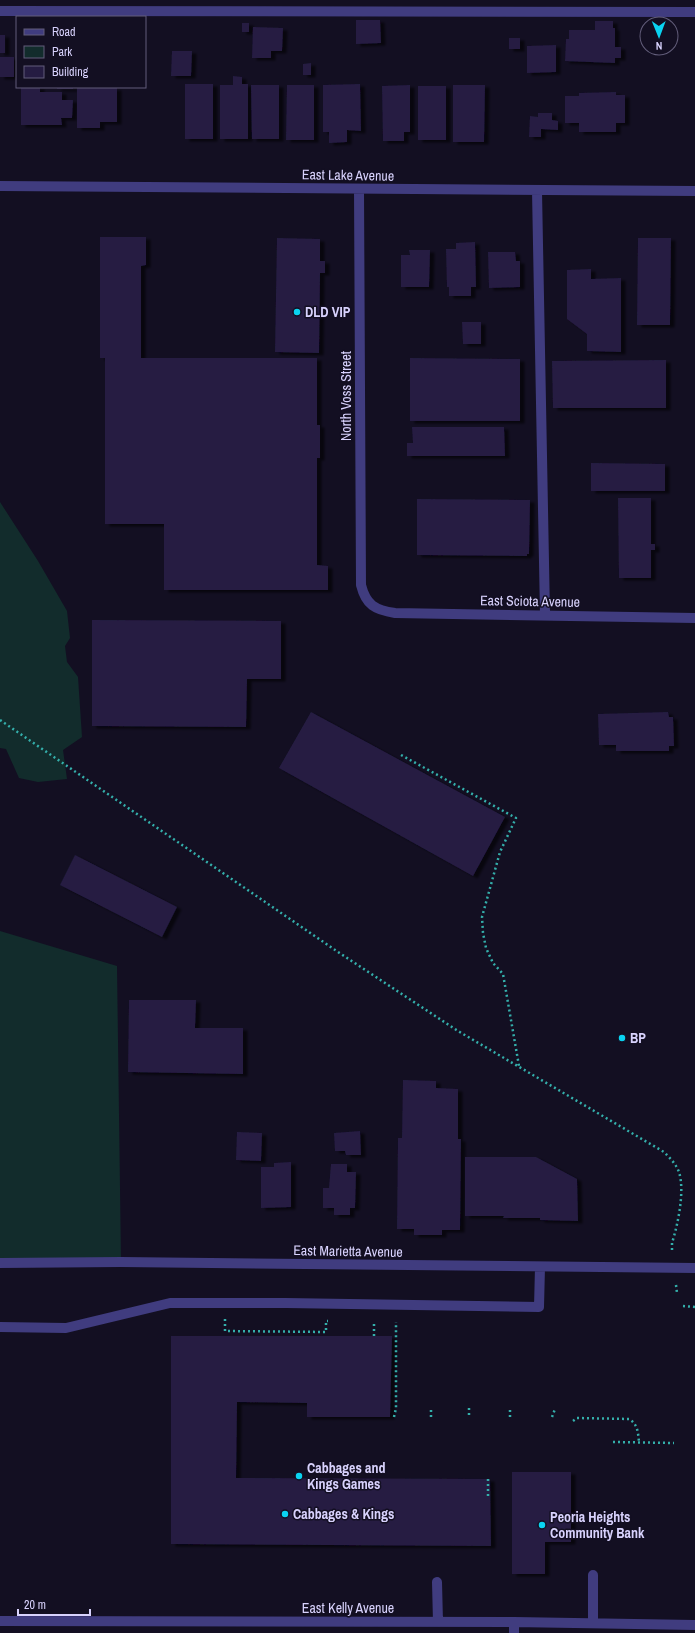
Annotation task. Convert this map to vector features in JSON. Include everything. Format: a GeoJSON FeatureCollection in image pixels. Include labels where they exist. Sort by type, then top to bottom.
{"type":"FeatureCollection","features":[{"type":"Feature","properties":{"kind":"street"},"geometry":{"type":"LineString","coordinates":[[0,11],[695,12]]}},
{"type":"Feature","properties":{"kind":"street","name":"East Lake Avenue"},"geometry":{"type":"LineString","coordinates":[[0,186],[695,191]]}},
{"type":"Feature","properties":{"kind":"street","name":"North Voss Street"},"geometry":{"type":"LineString","coordinates":[[358,189],[362,585],[368,602]]}},
{"type":"Feature","properties":{"kind":"street"},"geometry":{"type":"LineString","coordinates":[[537,191],[545,615]]}},
{"type":"Feature","properties":{"kind":"street","name":"East Sciota Avenue"},"geometry":{"type":"LineString","coordinates":[[368,602],[379,610],[395,613],[695,618]]}},
{"type":"Feature","properties":{"kind":"street","name":"East Marietta Avenue"},"geometry":{"type":"LineString","coordinates":[[0,1263],[121,1262],[695,1268]]}},
{"type":"Feature","properties":{"kind":"street"},"geometry":{"type":"LineString","coordinates":[[0,1327],[66,1328],[170,1303],[286,1303],[539,1307],[540,1267]]}},
{"type":"Feature","properties":{"kind":"street"},"geometry":{"type":"LineString","coordinates":[[593,1575],[593,1623]]}},
{"type":"Feature","properties":{"kind":"street"},"geometry":{"type":"LineString","coordinates":[[437,1582],[438,1622]]}},
{"type":"Feature","properties":{"kind":"street","name":"East Kelly Avenue"},"geometry":{"type":"LineString","coordinates":[[0,1621],[514,1622],[695,1625]]}},
{"type":"Feature","properties":{"kind":"street"},"geometry":{"type":"LineString","coordinates":[[514,1622],[514,1633]]}},
{"type":"Feature","properties":{"kind":"path"},"geometry":{"type":"LineString","coordinates":[[0,720],[338,952],[458,1031],[520,1066],[664,1152],[673,1161],[679,1171],[681,1186],[680,1201],[672,1244]]}},
{"type":"Feature","properties":{"kind":"path"},"geometry":{"type":"LineString","coordinates":[[401,755],[516,818],[500,852],[482,916],[486,948],[493,963],[503,974],[520,1066]]}},
{"type":"Feature","properties":{"kind":"path"},"geometry":{"type":"LineString","coordinates":[[683,1306],[695,1307]]}},
{"type":"Feature","properties":{"kind":"path"},"geometry":{"type":"LineString","coordinates":[[225,1313],[226,1331],[326,1332],[326,1322],[333,1322]]}},
{"type":"Feature","properties":{"kind":"path"},"geometry":{"type":"LineString","coordinates":[[368,1322],[382,1322]]}},
{"type":"Feature","properties":{"kind":"path"},"geometry":{"type":"LineString","coordinates":[[374,1322],[374,1336]]}},
{"type":"Feature","properties":{"kind":"path"},"geometry":{"type":"LineString","coordinates":[[389,1322],[402,1322]]}},
{"type":"Feature","properties":{"kind":"path"},"geometry":{"type":"LineString","coordinates":[[394,1417],[396,1408],[396,1322]]}},
{"type":"Feature","properties":{"kind":"path"},"geometry":{"type":"LineString","coordinates":[[431,1408],[431,1417]]}},
{"type":"Feature","properties":{"kind":"path"},"geometry":{"type":"LineString","coordinates":[[469,1408],[469,1417]]}},
{"type":"Feature","properties":{"kind":"path"},"geometry":{"type":"LineString","coordinates":[[510,1408],[510,1417]]}},
{"type":"Feature","properties":{"kind":"path"},"geometry":{"type":"LineString","coordinates":[[552,1417],[556,1409]]}},
{"type":"Feature","properties":{"kind":"path"},"geometry":{"type":"LineString","coordinates":[[573,1421],[577,1418],[629,1419],[634,1422],[637,1428],[639,1442]]}},
{"type":"Feature","properties":{"kind":"path"},"geometry":{"type":"LineString","coordinates":[[613,1442],[674,1443]]}},
{"type":"Feature","properties":{"kind":"path"},"geometry":{"type":"LineString","coordinates":[[488,1479],[488,1498]]}},
{"type":"Feature","properties":{"kind":"green space"},"geometry":{"type":"Polygon","coordinates":[[[0,502],[38,561],[67,611],[70,638],[65,646],[67,662],[78,677],[82,737],[63,750],[67,779],[38,782],[19,778],[6,749],[0,748],[0,502]]]}},
{"type":"Feature","properties":{"kind":"green space"},"geometry":{"type":"Polygon","coordinates":[[[0,931],[117,966],[121,1262],[0,1263],[0,931]]]}},
{"type":"Feature","properties":{"kind":"building"},"geometry":{"type":"Polygon","coordinates":[[[356,20],[380,20],[381,43],[356,44],[356,20]]]}},
{"type":"Feature","properties":{"kind":"building"},"geometry":{"type":"Polygon","coordinates":[[[595,21],[613,21],[613,28],[615,28],[615,47],[621,47],[621,58],[615,58],[615,63],[565,61],[566,39],[569,39],[569,30],[595,30],[595,21]]]}},
{"type":"Feature","properties":{"kind":"building"},"geometry":{"type":"Polygon","coordinates":[[[242,23],[249,23],[249,32],[242,32],[242,23]]]}},
{"type":"Feature","properties":{"kind":"building"},"geometry":{"type":"Polygon","coordinates":[[[253,27],[283,28],[282,51],[271,51],[271,58],[252,58],[253,27]]]}},
{"type":"Feature","properties":{"kind":"building"},"geometry":{"type":"Polygon","coordinates":[[[0,35],[5,35],[5,53],[0,53],[0,35]]]}},
{"type":"Feature","properties":{"kind":"building"},"geometry":{"type":"Polygon","coordinates":[[[509,38],[520,38],[520,49],[509,49],[509,38]]]}},
{"type":"Feature","properties":{"kind":"building"},"geometry":{"type":"Polygon","coordinates":[[[556,45],[556,72],[527,73],[527,46],[556,45]]]}},
{"type":"Feature","properties":{"kind":"building"},"geometry":{"type":"Polygon","coordinates":[[[172,51],[192,51],[191,76],[171,76],[172,51]]]}},
{"type":"Feature","properties":{"kind":"building"},"geometry":{"type":"Polygon","coordinates":[[[0,57],[14,57],[14,77],[0,77],[0,57]]]}},
{"type":"Feature","properties":{"kind":"building"},"geometry":{"type":"Polygon","coordinates":[[[311,63],[311,75],[303,75],[303,64],[311,63]]]}},
{"type":"Feature","properties":{"kind":"building"},"geometry":{"type":"Polygon","coordinates":[[[233,76],[242,77],[242,84],[248,84],[248,139],[220,139],[220,85],[233,85],[233,76]]]}},
{"type":"Feature","properties":{"kind":"building"},"geometry":{"type":"Polygon","coordinates":[[[185,84],[213,84],[213,139],[185,139],[185,84]]]}},
{"type":"Feature","properties":{"kind":"building"},"geometry":{"type":"Polygon","coordinates":[[[360,84],[361,131],[347,130],[347,142],[329,143],[329,132],[323,132],[323,85],[360,84]]]}},
{"type":"Feature","properties":{"kind":"building"},"geometry":{"type":"Polygon","coordinates":[[[251,85],[279,85],[279,139],[252,139],[251,85]]]}},
{"type":"Feature","properties":{"kind":"building"},"geometry":{"type":"Polygon","coordinates":[[[287,85],[314,85],[314,140],[286,140],[287,85]]]}},
{"type":"Feature","properties":{"kind":"building"},"geometry":{"type":"Polygon","coordinates":[[[410,85],[410,132],[404,132],[404,141],[383,141],[382,86],[410,85]]]}},
{"type":"Feature","properties":{"kind":"building"},"geometry":{"type":"Polygon","coordinates":[[[453,85],[485,85],[484,142],[453,142],[453,85]]]}},
{"type":"Feature","properties":{"kind":"building"},"geometry":{"type":"Polygon","coordinates":[[[418,86],[446,86],[446,140],[418,140],[418,86]]]}},
{"type":"Feature","properties":{"kind":"building"},"geometry":{"type":"Polygon","coordinates":[[[21,88],[40,88],[40,92],[62,92],[62,100],[73,100],[72,118],[61,118],[62,125],[21,125],[21,88]]]}},
{"type":"Feature","properties":{"kind":"building"},"geometry":{"type":"Polygon","coordinates":[[[57,88],[73,88],[73,89],[57,88]]]}},
{"type":"Feature","properties":{"kind":"building"},"geometry":{"type":"Polygon","coordinates":[[[77,88],[117,88],[117,122],[100,122],[100,128],[77,128],[77,88]]]}},
{"type":"Feature","properties":{"kind":"building"},"geometry":{"type":"Polygon","coordinates":[[[616,92],[616,95],[625,95],[625,123],[616,123],[616,132],[579,132],[579,123],[565,123],[565,96],[579,96],[579,93],[616,92]]]}},
{"type":"Feature","properties":{"kind":"building"},"geometry":{"type":"Polygon","coordinates":[[[538,113],[552,113],[552,120],[558,121],[558,130],[541,129],[541,137],[529,137],[530,116],[538,117],[538,113]]]}},
{"type":"Feature","properties":{"kind":"building"},"geometry":{"type":"Polygon","coordinates":[[[100,237],[146,237],[146,265],[141,266],[141,358],[317,358],[317,425],[320,425],[320,458],[317,458],[317,565],[328,566],[328,590],[164,590],[164,524],[105,524],[105,358],[100,358],[100,237]]]}},
{"type":"Feature","properties":{"kind":"building","name":"DLD VIP"},"geometry":{"type":"Polygon","coordinates":[[[277,238],[320,239],[320,261],[325,261],[325,273],[320,273],[319,353],[275,352],[277,238]]]}},
{"type":"Feature","properties":{"kind":"building"},"geometry":{"type":"Polygon","coordinates":[[[638,238],[671,238],[670,325],[637,325],[638,238]]]}},
{"type":"Feature","properties":{"kind":"building"},"geometry":{"type":"Polygon","coordinates":[[[475,242],[476,287],[471,287],[471,296],[449,296],[449,287],[447,287],[446,249],[456,249],[456,243],[475,242]]]}},
{"type":"Feature","properties":{"kind":"building"},"geometry":{"type":"Polygon","coordinates":[[[409,250],[430,250],[429,287],[401,287],[401,255],[410,255],[409,250]]]}},
{"type":"Feature","properties":{"kind":"building"},"geometry":{"type":"Polygon","coordinates":[[[488,252],[515,252],[516,261],[520,261],[520,287],[489,288],[488,252]]]}},
{"type":"Feature","properties":{"kind":"building"},"geometry":{"type":"Polygon","coordinates":[[[591,269],[591,279],[621,278],[621,352],[587,351],[587,334],[567,319],[567,270],[591,269]]]}},
{"type":"Feature","properties":{"kind":"building"},"geometry":{"type":"Polygon","coordinates":[[[462,322],[481,322],[481,344],[463,344],[462,322]]]}},
{"type":"Feature","properties":{"kind":"building"},"geometry":{"type":"Polygon","coordinates":[[[410,358],[520,359],[520,421],[410,421],[410,358]]]}},
{"type":"Feature","properties":{"kind":"building"},"geometry":{"type":"Polygon","coordinates":[[[666,360],[666,408],[553,408],[552,361],[666,360]]]}},
{"type":"Feature","properties":{"kind":"building"},"geometry":{"type":"Polygon","coordinates":[[[412,427],[504,427],[505,456],[407,456],[407,443],[413,443],[412,427]]]}},
{"type":"Feature","properties":{"kind":"building"},"geometry":{"type":"Polygon","coordinates":[[[591,463],[665,464],[665,491],[591,491],[591,463]]]}},
{"type":"Feature","properties":{"kind":"building"},"geometry":{"type":"Polygon","coordinates":[[[618,498],[651,498],[651,544],[655,544],[655,550],[651,550],[651,578],[619,578],[618,498]]]}},
{"type":"Feature","properties":{"kind":"building"},"geometry":{"type":"Polygon","coordinates":[[[417,499],[530,500],[529,554],[527,554],[527,556],[417,555],[417,499]]]}},
{"type":"Feature","properties":{"kind":"building"},"geometry":{"type":"Polygon","coordinates":[[[92,620],[281,621],[281,679],[247,679],[246,727],[92,726],[92,620]]]}},
{"type":"Feature","properties":{"kind":"building"},"geometry":{"type":"Polygon","coordinates":[[[311,712],[505,817],[473,876],[279,768],[311,712]]]}},
{"type":"Feature","properties":{"kind":"building"},"geometry":{"type":"Polygon","coordinates":[[[668,712],[669,717],[673,717],[674,746],[669,746],[669,751],[616,751],[616,745],[599,745],[598,714],[668,712]]]}},
{"type":"Feature","properties":{"kind":"building"},"geometry":{"type":"Polygon","coordinates":[[[75,855],[177,907],[162,937],[60,885],[75,855]]]}},
{"type":"Feature","properties":{"kind":"building"},"geometry":{"type":"Polygon","coordinates":[[[129,1000],[196,1000],[195,1028],[243,1028],[243,1074],[128,1072],[129,1000]]]}},
{"type":"Feature","properties":{"kind":"building"},"geometry":{"type":"Polygon","coordinates":[[[403,1080],[436,1081],[436,1088],[458,1089],[458,1139],[461,1139],[460,1230],[442,1230],[442,1235],[414,1235],[414,1229],[397,1229],[398,1138],[402,1138],[403,1080]]]}},
{"type":"Feature","properties":{"kind":"building"},"geometry":{"type":"Polygon","coordinates":[[[360,1131],[361,1155],[346,1155],[345,1151],[335,1151],[334,1133],[360,1131]]]}},
{"type":"Feature","properties":{"kind":"building"},"geometry":{"type":"Polygon","coordinates":[[[237,1132],[262,1133],[261,1161],[236,1160],[237,1132]]]}},
{"type":"Feature","properties":{"kind":"building"},"geometry":{"type":"Polygon","coordinates":[[[465,1157],[536,1157],[577,1179],[578,1221],[540,1220],[540,1218],[503,1218],[504,1216],[465,1216],[465,1157]]]}},
{"type":"Feature","properties":{"kind":"building"},"geometry":{"type":"Polygon","coordinates":[[[291,1162],[291,1207],[261,1208],[261,1167],[274,1167],[274,1163],[291,1162]]]}},
{"type":"Feature","properties":{"kind":"building"},"geometry":{"type":"Polygon","coordinates":[[[331,1164],[347,1164],[347,1172],[356,1172],[355,1208],[350,1208],[350,1215],[334,1215],[334,1208],[323,1208],[323,1188],[329,1188],[331,1164]]]}},
{"type":"Feature","properties":{"kind":"building"},"geometry":{"type":"Polygon","coordinates":[[[171,1336],[392,1336],[390,1417],[307,1417],[307,1403],[237,1402],[236,1478],[490,1479],[491,1546],[171,1544],[171,1336]]]}},
{"type":"Feature","properties":{"kind":"building","name":"Peoria Heights Community Bank"},"geometry":{"type":"Polygon","coordinates":[[[512,1472],[571,1472],[571,1542],[545,1542],[545,1574],[512,1574],[512,1472]]]}},
{"type":"Feature","properties":{"kind":"place","name":"DLD VIP"},"geometry":{"type":"Point","coordinates":[297,312]}},
{"type":"Feature","properties":{"kind":"place","name":"BP"},"geometry":{"type":"Point","coordinates":[622,1038]}},
{"type":"Feature","properties":{"kind":"place","name":"Cabbages and Kings Games"},"geometry":{"type":"Point","coordinates":[299,1476]}},
{"type":"Feature","properties":{"kind":"place","name":"Cabbages & Kings"},"geometry":{"type":"Point","coordinates":[285,1514]}},
{"type":"Feature","properties":{"kind":"place","name":"Peoria Heights Community Bank"},"geometry":{"type":"Point","coordinates":[542,1525]}}]}
